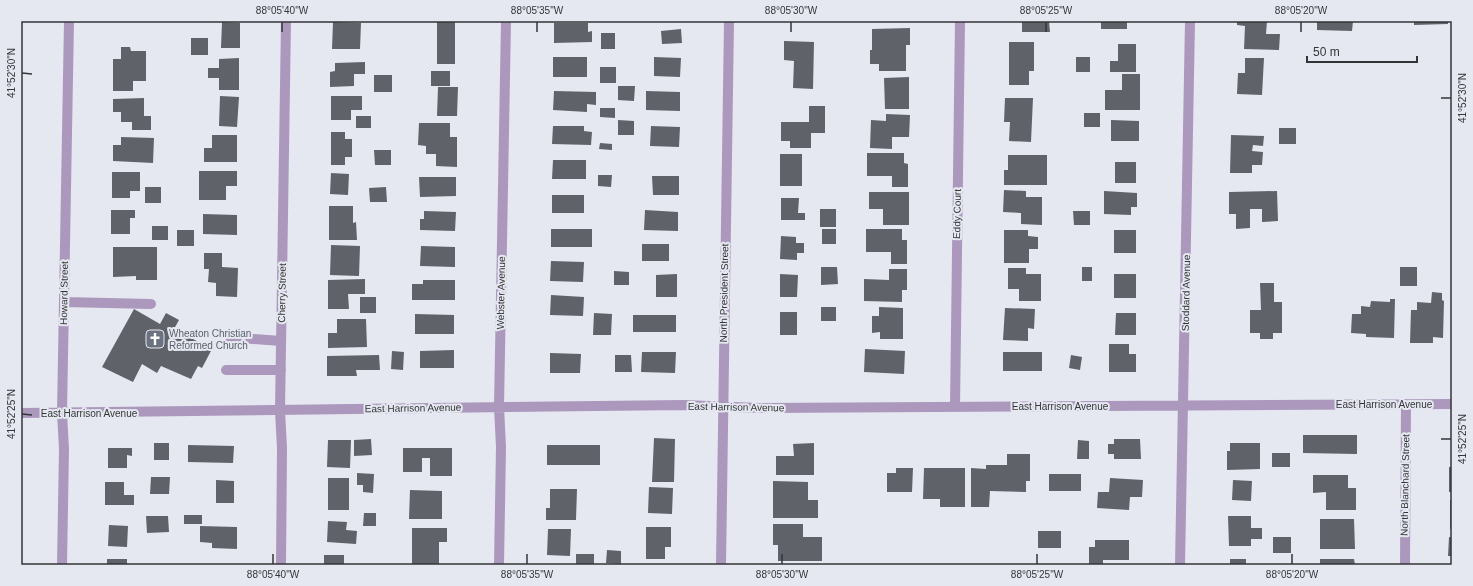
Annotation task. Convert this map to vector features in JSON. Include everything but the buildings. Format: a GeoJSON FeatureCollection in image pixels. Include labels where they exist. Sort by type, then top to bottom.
{"type":"FeatureCollection","features":[{"type":"Feature","properties":{"kind":"street","name":"Howard Street"},"geometry":{"type":"LineString","coordinates":[[62,565],[64,450],[62,413],[69,21]]}},
{"type":"Feature","properties":{"kind":"street","name":"Cherry Street"},"geometry":{"type":"LineString","coordinates":[[281,565],[282,448],[280,411],[286,21]]}},
{"type":"Feature","properties":{"kind":"street","name":"Webster Avenue"},"geometry":{"type":"LineString","coordinates":[[499,565],[506,21]]}},
{"type":"Feature","properties":{"kind":"street","name":"North President Street"},"geometry":{"type":"LineString","coordinates":[[721,565],[722,407],[729,21]]}},
{"type":"Feature","properties":{"kind":"street","name":"Eddy Court"},"geometry":{"type":"LineString","coordinates":[[955,407],[960,21]]}},
{"type":"Feature","properties":{"kind":"street","name":"Stoddard Avenue"},"geometry":{"type":"LineString","coordinates":[[1180,565],[1190,21]]}},
{"type":"Feature","properties":{"kind":"street"},"geometry":{"type":"LineString","coordinates":[[64,302],[151,304]]}},
{"type":"Feature","properties":{"kind":"street"},"geometry":{"type":"LineString","coordinates":[[227,337],[281,341]]}},
{"type":"Feature","properties":{"kind":"street"},"geometry":{"type":"LineString","coordinates":[[226,370],[281,370]]}},
{"type":"Feature","properties":{"kind":"street","name":"North Blanchard Street"},"geometry":{"type":"LineString","coordinates":[[1405,565],[1406,404]]}},
{"type":"Feature","properties":{"kind":"street","name":"East Harrison Avenue"},"geometry":{"type":"LineString","coordinates":[[21,413],[684,405],[722,407],[955,407],[1452,404]]}},
{"type":"Feature","properties":{"kind":"place","name":"Wheaton Christian Reformed Church"},"geometry":{"type":"Point","coordinates":[155,339]}}]}
